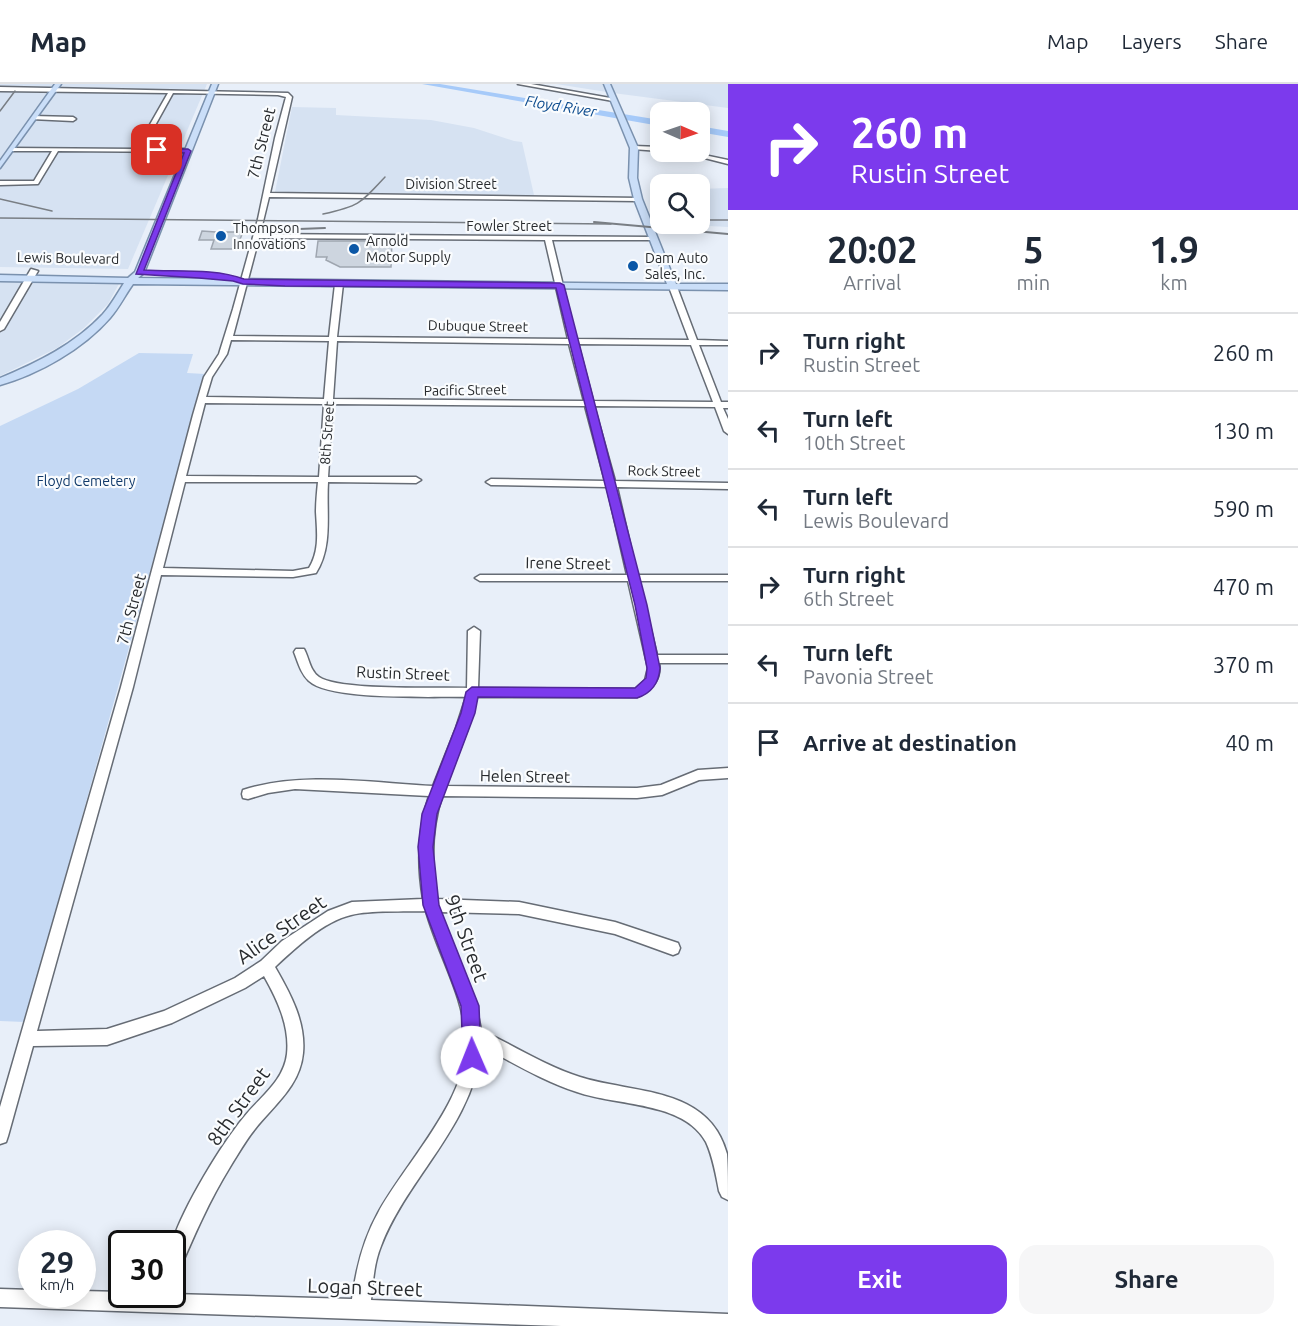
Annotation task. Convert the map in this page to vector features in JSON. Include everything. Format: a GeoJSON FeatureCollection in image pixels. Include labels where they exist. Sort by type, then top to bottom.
{"type":"FeatureCollection","features":[{"type":"Feature","properties":{"kind":"main road"},"geometry":{"type":"LineString","coordinates":[[0,166],[58,84]]}},
{"type":"Feature","properties":{"kind":"main road"},"geometry":{"type":"LineString","coordinates":[[607,84],[634,148],[633,178],[638,199],[673,287]]}},
{"type":"Feature","properties":{"kind":"main road"},"geometry":{"type":"LineString","coordinates":[[0,390],[56,364],[98,335],[127,307],[136,277],[213,88]]}},
{"type":"Feature","properties":{"kind":"main road","name":"Lewis Boulevard"},"geometry":{"type":"LineString","coordinates":[[0,271],[32,275],[243,282],[728,287]]}},
{"type":"Feature","properties":{"kind":"main road","name":"Lewis Boulevard"},"geometry":{"type":"LineString","coordinates":[[0,278],[32,275]]}},
{"type":"Feature","properties":{"kind":"main road"},"geometry":{"type":"LineString","coordinates":[[0,382],[52,357],[88,333],[112,310],[136,277]]}},
{"type":"Feature","properties":{"kind":"street"},"geometry":{"type":"LineString","coordinates":[[138,150],[169,92],[170,84]]}},
{"type":"Feature","properties":{"kind":"street"},"geometry":{"type":"LineString","coordinates":[[521,84],[614,100]]}},
{"type":"Feature","properties":{"kind":"street"},"geometry":{"type":"LineString","coordinates":[[538,84],[614,100]]}},
{"type":"Feature","properties":{"kind":"street"},"geometry":{"type":"LineString","coordinates":[[0,89],[169,92],[213,88]]}},
{"type":"Feature","properties":{"kind":"street","name":"7th Street"},"geometry":{"type":"LineString","coordinates":[[0,1136],[158,571],[208,377],[223,354],[228,338],[290,97],[286,94],[213,88]]}},
{"type":"Feature","properties":{"kind":"street"},"geometry":{"type":"LineString","coordinates":[[33,118],[73,119]]}},
{"type":"Feature","properties":{"kind":"street"},"geometry":{"type":"LineString","coordinates":[[634,148],[650,149]]}},
{"type":"Feature","properties":{"kind":"street"},"geometry":{"type":"LineString","coordinates":[[12,149],[188,151]]}},
{"type":"Feature","properties":{"kind":"street"},"geometry":{"type":"LineString","coordinates":[[0,183],[36,183],[56,150]]}},
{"type":"Feature","properties":{"kind":"street"},"geometry":{"type":"LineString","coordinates":[[710,158],[728,162]]}},
{"type":"Feature","properties":{"kind":"street","name":"Division Street"},"geometry":{"type":"LineString","coordinates":[[264,195],[638,199]]}},
{"type":"Feature","properties":{"kind":"street","name":"Fowler Street"},"geometry":{"type":"LineString","coordinates":[[255,236],[654,239]]}},
{"type":"Feature","properties":{"kind":"street"},"geometry":{"type":"LineString","coordinates":[[548,238],[611,484],[652,659],[728,659]]}},
{"type":"Feature","properties":{"kind":"street"},"geometry":{"type":"LineString","coordinates":[[0,329],[32,275]]}},
{"type":"Feature","properties":{"kind":"street","name":"8th Street"},"geometry":{"type":"LineString","coordinates":[[158,571],[303,573],[312,572],[318,563],[321,549],[323,480],[339,284]]}},
{"type":"Feature","properties":{"kind":"street"},"geometry":{"type":"LineString","coordinates":[[673,287],[728,431]]}},
{"type":"Feature","properties":{"kind":"street","name":"Dubuque Street"},"geometry":{"type":"LineString","coordinates":[[228,338],[728,343]]}},
{"type":"Feature","properties":{"kind":"street","name":"Pacific Street"},"geometry":{"type":"LineString","coordinates":[[202,400],[728,405]]}},
{"type":"Feature","properties":{"kind":"street"},"geometry":{"type":"LineString","coordinates":[[180,479],[416,480]]}},
{"type":"Feature","properties":{"kind":"street","name":"Rock Street"},"geometry":{"type":"LineString","coordinates":[[491,482],[728,486]]}},
{"type":"Feature","properties":{"kind":"street","name":"Irene Street"},"geometry":{"type":"LineString","coordinates":[[480,578],[728,579]]}},
{"type":"Feature","properties":{"kind":"street","name":"9th Street"},"geometry":{"type":"LineString","coordinates":[[360,1310],[363,1278],[374,1243],[387,1217],[440,1136],[466,1083],[470,1066],[472,1034],[470,1006],[431,905],[426,847],[430,814],[468,713],[472,692],[471,649],[474,632]]}},
{"type":"Feature","properties":{"kind":"street","name":"Rustin Street"},"geometry":{"type":"LineString","coordinates":[[300,652],[310,676],[324,685],[346,688],[472,692],[632,693],[646,688],[652,679],[652,659]]}},
{"type":"Feature","properties":{"kind":"street","name":"Helen Street"},"geometry":{"type":"LineString","coordinates":[[248,794],[295,784],[439,791],[637,793],[662,790],[698,776],[728,773]]}},
{"type":"Feature","properties":{"kind":"street","name":"Alice Street"},"geometry":{"type":"LineString","coordinates":[[27,1039],[107,1037],[167,1018],[240,982],[266,966],[287,946],[323,921],[342,912],[377,906],[519,908],[615,928],[674,948]]}},
{"type":"Feature","properties":{"kind":"street","name":"8th Street"},"geometry":{"type":"LineString","coordinates":[[186,1234],[214,1180],[248,1125],[284,1084],[293,1064],[296,1041],[292,1015],[284,995],[266,966]]}},
{"type":"Feature","properties":{"kind":"street"},"geometry":{"type":"LineString","coordinates":[[472,1034],[575,1084],[601,1092],[658,1102],[686,1112],[703,1124],[713,1139],[728,1191]]}},
{"type":"Feature","properties":{"kind":"street","name":"Logan Street"},"geometry":{"type":"LineString","coordinates":[[0,1298],[108,1299]]}},
{"type":"Feature","properties":{"kind":"street","name":"Logan Street"},"geometry":{"type":"LineString","coordinates":[[186,1300],[360,1310],[728,1323]]}},
{"type":"Feature","properties":{"kind":"shaded area"},"geometry":{"type":"Polygon","coordinates":[[[0,84],[53,84],[0,159],[0,84]]]}},
{"type":"Feature","properties":{"kind":"shaded area"},"geometry":{"type":"Polygon","coordinates":[[[61,84],[207,84],[128,269],[0,267],[0,169],[61,84]]]}},
{"type":"Feature","properties":{"kind":"shaded area"},"geometry":{"type":"Polygon","coordinates":[[[556,84],[728,84],[728,108],[710,106],[710,102],[682,102],[556,84]]]}},
{"type":"Feature","properties":{"kind":"shaded area"},"geometry":{"type":"Polygon","coordinates":[[[292,107],[336,108],[336,115],[431,120],[474,128],[522,142],[534,195],[275,192],[292,107]]]}},
{"type":"Feature","properties":{"kind":"shaded area"},"geometry":{"type":"Polygon","coordinates":[[[728,188],[728,227],[710,226],[710,189],[728,188]]]}},
{"type":"Feature","properties":{"kind":"shaded area"},"geometry":{"type":"Polygon","coordinates":[[[0,281],[120,282],[108,304],[84,328],[57,348],[0,376],[0,281]]]}},
{"type":"Feature","properties":{"kind":"green space","name":"Floyd Cemetery"},"geometry":{"type":"Polygon","coordinates":[[[139,353],[193,354],[187,373],[205,374],[25,1022],[0,1021],[0,426],[78,389],[139,353]]]}},
{"type":"Feature","properties":{"kind":"building","name":"Thompson Innovations"},"geometry":{"type":"Polygon","coordinates":[[[202,231],[243,232],[236,249],[211,249],[214,240],[199,240],[202,231]]]}},
{"type":"Feature","properties":{"kind":"building","name":"Arnold Motor Supply"},"geometry":{"type":"Polygon","coordinates":[[[318,241],[392,241],[391,267],[340,267],[326,260],[327,257],[316,257],[318,241]]]}},
{"type":"Feature","properties":{"kind":"waterway","name":"Floyd River"},"geometry":{"type":"LineString","coordinates":[[426,84],[650,121]]}},
{"type":"Feature","properties":{"kind":"waterway","name":"Floyd River"},"geometry":{"type":"LineString","coordinates":[[710,131],[728,134]]}},
{"type":"Feature","properties":{"kind":"railway"},"geometry":{"type":"LineString","coordinates":[[0,111],[15,91]]}},
{"type":"Feature","properties":{"kind":"railway"},"geometry":{"type":"LineString","coordinates":[[323,214],[358,203],[385,177]]}},
{"type":"Feature","properties":{"kind":"railway"},"geometry":{"type":"LineString","coordinates":[[0,199],[52,211]]}},
{"type":"Feature","properties":{"kind":"railway"},"geometry":{"type":"LineString","coordinates":[[0,218],[611,224]]}},
{"type":"Feature","properties":{"kind":"railway"},"geometry":{"type":"LineString","coordinates":[[710,220],[728,220]]}},
{"type":"Feature","properties":{"kind":"railway"},"geometry":{"type":"LineString","coordinates":[[594,222],[728,234]]}},
{"type":"Feature","properties":{"kind":"railway"},"geometry":{"type":"LineString","coordinates":[[249,231],[325,228]]}},
{"type":"Feature","properties":{"kind":"place","name":"Thompson Innovations"},"geometry":{"type":"Point","coordinates":[221,236]}},
{"type":"Feature","properties":{"kind":"place","name":"Arnold Motor Supply"},"geometry":{"type":"Point","coordinates":[354,249]}},
{"type":"Feature","properties":{"kind":"place","name":"Dam Auto Sales, Inc."},"geometry":{"type":"Point","coordinates":[633,266]}},
{"type":"Feature","properties":{"kind":"route"},"geometry":{"type":"LineString","coordinates":[[157,150],[188,151],[139,273],[199,275],[243,282],[560,285],[641,605],[654,668],[652,679],[646,688],[637,693],[472,692],[468,713],[430,814],[426,847],[427,881],[431,905],[470,1006],[472,1057]]}}]}
